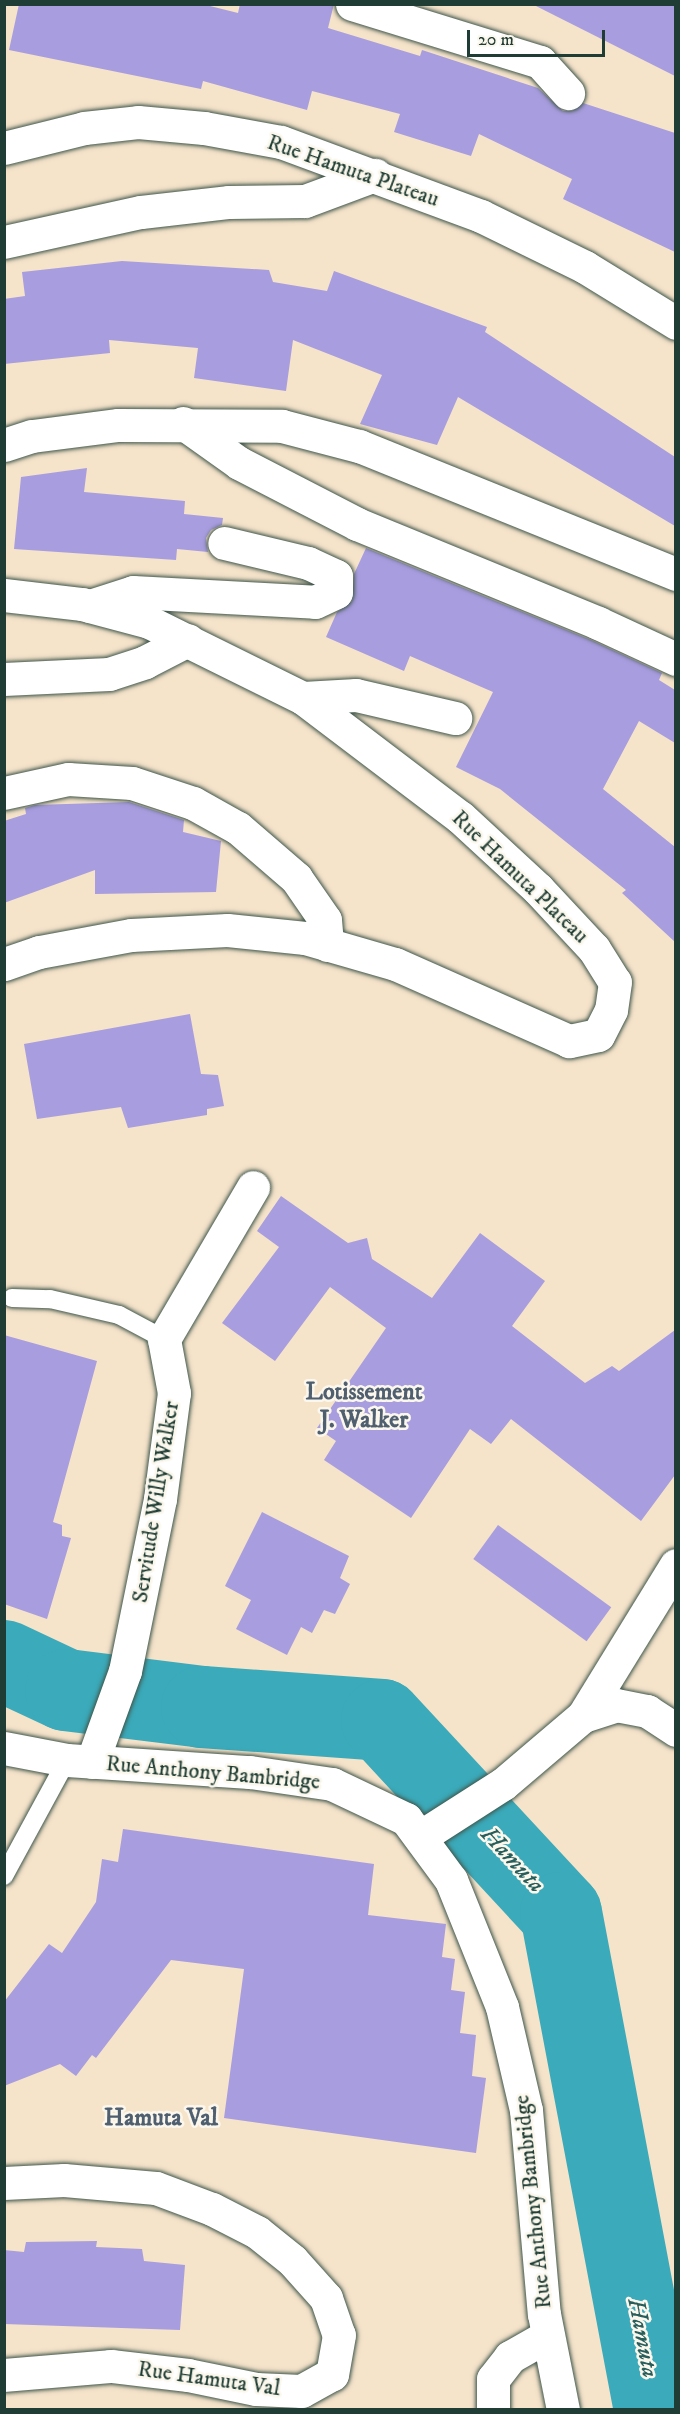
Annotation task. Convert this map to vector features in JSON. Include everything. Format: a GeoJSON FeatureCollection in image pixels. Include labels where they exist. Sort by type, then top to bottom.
{"type":"FeatureCollection","features":[{"type":"Feature","properties":{"kind":"street"},"geometry":{"type":"LineString","coordinates":[[352,4],[540,62],[568,93]]}},
{"type":"Feature","properties":{"kind":"street","name":"Rue Hamuta Plateau"},"geometry":{"type":"LineString","coordinates":[[4,148],[84,128],[138,122],[204,128],[281,142],[481,216],[585,267],[675,323]]}},
{"type":"Feature","properties":{"kind":"street"},"geometry":{"type":"LineString","coordinates":[[4,242],[141,212],[229,202],[305,201],[375,175]]}},
{"type":"Feature","properties":{"kind":"street"},"geometry":{"type":"LineString","coordinates":[[4,445],[32,436],[118,425],[183,423],[282,426],[359,446],[675,574]]}},
{"type":"Feature","properties":{"kind":"street"},"geometry":{"type":"LineString","coordinates":[[183,423],[239,463],[357,524],[598,622],[675,659]]}},
{"type":"Feature","properties":{"kind":"street"},"geometry":{"type":"LineString","coordinates":[[90,606],[133,592],[315,602],[336,592],[336,576],[308,563],[224,543]]}},
{"type":"Feature","properties":{"kind":"street","name":"Rue Hamuta Plateau"},"geometry":{"type":"LineString","coordinates":[[4,595],[90,606],[149,622],[303,698],[460,817],[538,889],[594,949],[615,982],[611,1010],[598,1035],[569,1041],[395,963],[305,938],[227,930],[143,934],[39,952],[4,963]]}},
{"type":"Feature","properties":{"kind":"street"},"geometry":{"type":"LineString","coordinates":[[4,679],[109,674],[145,662],[188,640]]}},
{"type":"Feature","properties":{"kind":"street"},"geometry":{"type":"LineString","coordinates":[[303,698],[356,694],[455,718]]}},
{"type":"Feature","properties":{"kind":"street"},"geometry":{"type":"LineString","coordinates":[[4,793],[68,779],[132,783],[193,803],[238,828],[296,878],[325,920],[327,945]]}},
{"type":"Feature","properties":{"kind":"street"},"geometry":{"type":"LineString","coordinates":[[165,1339],[253,1187]]}},
{"type":"Feature","properties":{"kind":"street","name":"Servitude Willy Walker"},"geometry":{"type":"LineString","coordinates":[[87,1752],[126,1671],[158,1510],[174,1392],[165,1339]]}},
{"type":"Feature","properties":{"kind":"street"},"geometry":{"type":"LineString","coordinates":[[433,1829],[503,1784],[584,1716],[675,1565]]}},
{"type":"Feature","properties":{"kind":"street"},"geometry":{"type":"LineString","coordinates":[[584,1716],[616,1705],[647,1711],[675,1730]]}},
{"type":"Feature","properties":{"kind":"street","name":"Rue Anthony Bambridge"},"geometry":{"type":"LineString","coordinates":[[4,1748],[87,1752],[332,1784],[406,1819],[433,1829],[502,2007],[526,2110],[547,2336],[564,2409]]}},
{"type":"Feature","properties":{"kind":"street","name":"Rue Hamuta Val"},"geometry":{"type":"LineString","coordinates":[[4,2183],[64,2180],[156,2188],[212,2209],[256,2232],[292,2260],[326,2298],[339,2335],[332,2374],[301,2391],[256,2389],[188,2374],[111,2366],[4,2375]]}},
{"type":"Feature","properties":{"kind":"street"},"geometry":{"type":"LineString","coordinates":[[493,2409],[493,2379],[510,2357],[547,2336]]}},
{"type":"Feature","properties":{"kind":"lane"},"geometry":{"type":"LineString","coordinates":[[12,1298],[50,1299],[119,1315],[165,1339]]}},
{"type":"Feature","properties":{"kind":"lane"},"geometry":{"type":"LineString","coordinates":[[4,1876],[87,1752]]}},
{"type":"Feature","properties":{"kind":"building"},"geometry":{"type":"Polygon","coordinates":[[[19,4],[202,4],[238,13],[240,4],[334,4],[328,28],[420,56],[422,50],[538,88],[563,111],[572,111],[583,103],[675,133],[675,252],[563,199],[572,179],[479,134],[471,156],[394,132],[400,114],[312,91],[307,110],[203,81],[201,89],[9,50],[19,4]]]}},
{"type":"Feature","properties":{"kind":"building"},"geometry":{"type":"Polygon","coordinates":[[[532,4],[675,4],[675,76],[532,4]]]}},
{"type":"Feature","properties":{"kind":"building"},"geometry":{"type":"Polygon","coordinates":[[[122,261],[269,270],[273,282],[327,291],[334,271],[487,327],[485,332],[675,457],[675,526],[458,397],[437,445],[360,424],[382,375],[293,340],[286,391],[194,378],[198,348],[109,340],[110,353],[4,364],[4,299],[25,296],[22,272],[122,261]]]}},
{"type":"Feature","properties":{"kind":"building"},"geometry":{"type":"Polygon","coordinates":[[[87,468],[84,492],[185,501],[184,514],[223,518],[222,525],[211,530],[206,538],[208,552],[177,549],[176,560],[14,549],[21,477],[87,468]]]}},
{"type":"Feature","properties":{"kind":"building"},"geometry":{"type":"Polygon","coordinates":[[[366,548],[591,640],[662,673],[659,680],[675,690],[675,743],[639,721],[603,789],[675,847],[675,942],[622,893],[626,890],[500,789],[456,767],[493,692],[410,656],[404,671],[326,637],[337,612],[352,601],[354,574],[366,548]]]}},
{"type":"Feature","properties":{"kind":"building"},"geometry":{"type":"Polygon","coordinates":[[[129,802],[184,820],[183,832],[221,841],[216,892],[95,894],[95,870],[4,903],[4,821],[26,814],[25,808],[35,805],[129,802]]]}},
{"type":"Feature","properties":{"kind":"building"},"geometry":{"type":"Polygon","coordinates":[[[190,1014],[201,1074],[218,1075],[224,1106],[207,1109],[207,1115],[128,1128],[121,1107],[37,1119],[24,1044],[190,1014]]]}},
{"type":"Feature","properties":{"kind":"building"},"geometry":{"type":"Polygon","coordinates":[[[281,1196],[348,1243],[367,1238],[372,1259],[432,1298],[480,1233],[545,1281],[512,1326],[585,1383],[612,1366],[619,1371],[675,1330],[675,1475],[641,1521],[511,1419],[491,1444],[470,1429],[411,1518],[324,1460],[336,1441],[317,1428],[386,1328],[330,1287],[275,1361],[222,1323],[279,1247],[257,1231],[281,1196]]]}},
{"type":"Feature","properties":{"kind":"building"},"geometry":{"type":"Polygon","coordinates":[[[4,1335],[97,1361],[53,1522],[62,1525],[62,1536],[71,1538],[47,1619],[4,1604],[4,1335]]]}},
{"type":"Feature","properties":{"kind":"building"},"geometry":{"type":"Polygon","coordinates":[[[262,1512],[349,1556],[340,1578],[350,1584],[335,1614],[324,1610],[312,1633],[301,1627],[287,1655],[236,1629],[251,1600],[225,1586],[262,1512]]]}},
{"type":"Feature","properties":{"kind":"building"},"geometry":{"type":"Polygon","coordinates":[[[498,1525],[611,1607],[587,1641],[473,1559],[498,1525]]]}},
{"type":"Feature","properties":{"kind":"building"},"geometry":{"type":"Polygon","coordinates":[[[123,1829],[374,1864],[368,1915],[446,1924],[442,1957],[455,1959],[451,1990],[465,1992],[460,2033],[476,2035],[472,2076],[486,2078],[476,2153],[224,2118],[244,1969],[171,1960],[96,2058],[92,2055],[76,2076],[60,2064],[4,2086],[4,2002],[49,1944],[62,1953],[96,1902],[102,1859],[118,1862],[123,1829]]]}},
{"type":"Feature","properties":{"kind":"building"},"geometry":{"type":"Polygon","coordinates":[[[97,2241],[96,2247],[142,2249],[144,2261],[185,2265],[180,2330],[4,2324],[4,2250],[24,2252],[26,2242],[97,2241]]]}},
{"type":"Feature","properties":{"kind":"waterway","name":"Hamuta"},"geometry":{"type":"LineString","coordinates":[[4,1661],[66,1690],[202,1707],[382,1720],[561,1913],[655,2410]]}},
{"type":"Feature","properties":{"kind":"district","name":"Lotissement J. Walker"},"geometry":{"type":"Point","coordinates":[364,1407]}},
{"type":"Feature","properties":{"kind":"district","name":"Hamuta Val"},"geometry":{"type":"Point","coordinates":[161,2119]}}]}
